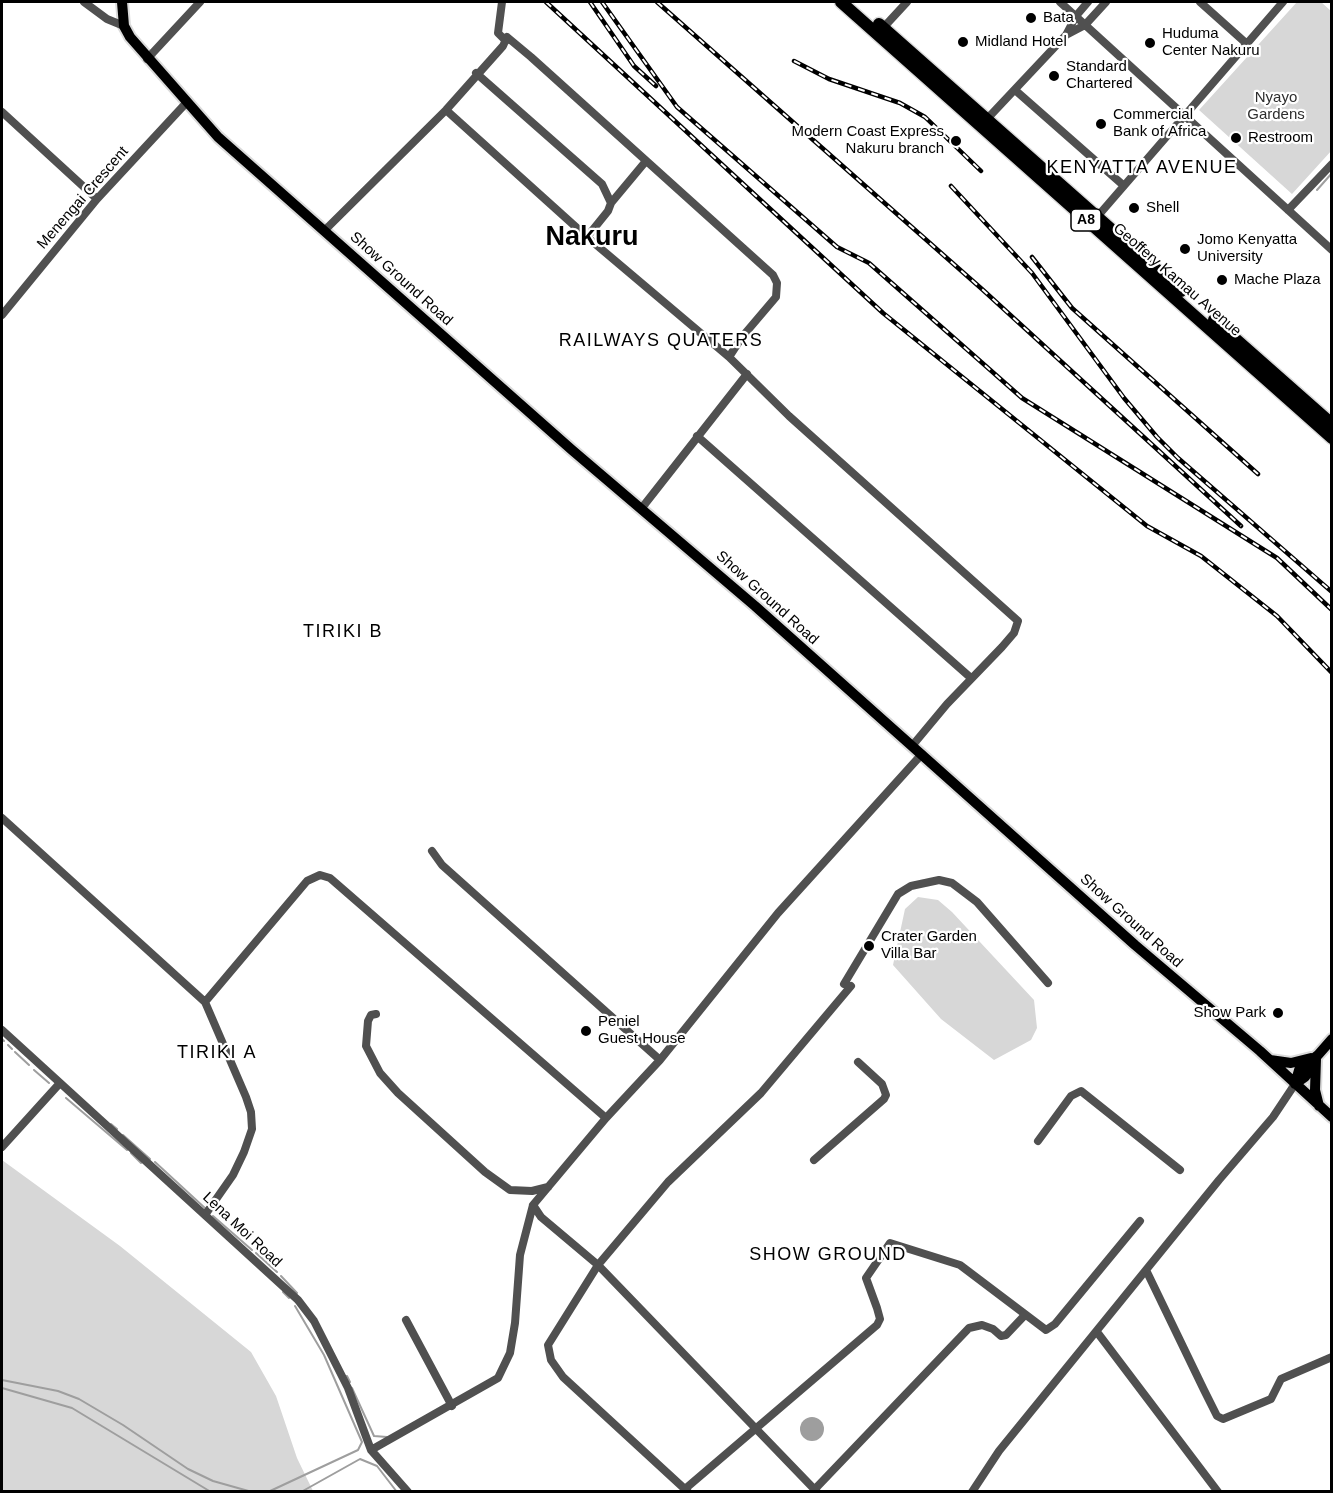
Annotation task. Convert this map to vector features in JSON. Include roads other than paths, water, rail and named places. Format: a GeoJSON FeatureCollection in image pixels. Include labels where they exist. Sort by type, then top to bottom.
{"type":"FeatureCollection","features":[{"type":"Feature","properties":{"kind":"highway","name":"Geoffery Kamau Avenue"},"geometry":{"type":"LineString","coordinates":[[841,2],[1332,438]]}},
{"type":"Feature","properties":{"kind":"highway","name":"Geoffery Kamau Avenue"},"geometry":{"type":"LineString","coordinates":[[854,2],[1332,424]]}},
{"type":"Feature","properties":{"kind":"main road"},"geometry":{"type":"LineString","coordinates":[[122,2],[124,27]]}},
{"type":"Feature","properties":{"kind":"main road","name":"Show Ground Road"},"geometry":{"type":"LineString","coordinates":[[124,27],[147,59],[218,138],[922,754],[1332,1117]]}},
{"type":"Feature","properties":{"kind":"main road"},"geometry":{"type":"LineString","coordinates":[[1295,1084],[1299,1070],[1316,1057],[1332,1040]]}},
{"type":"Feature","properties":{"kind":"main road"},"geometry":{"type":"LineString","coordinates":[[1270,1060],[1291,1063],[1316,1057]]}},
{"type":"Feature","properties":{"kind":"main road"},"geometry":{"type":"LineString","coordinates":[[1316,1057],[1315,1090],[1319,1107]]}},
{"type":"Feature","properties":{"kind":"street"},"geometry":{"type":"LineString","coordinates":[[84,2],[107,19],[124,27]]}},
{"type":"Feature","properties":{"kind":"street"},"geometry":{"type":"LineString","coordinates":[[147,59],[200,2]]}},
{"type":"Feature","properties":{"kind":"street"},"geometry":{"type":"LineString","coordinates":[[502,2],[498,33],[506,41]]}},
{"type":"Feature","properties":{"kind":"street"},"geometry":{"type":"LineString","coordinates":[[883,28],[907,2]]}},
{"type":"Feature","properties":{"kind":"street"},"geometry":{"type":"LineString","coordinates":[[1060,2],[1332,250]]}},
{"type":"Feature","properties":{"kind":"street"},"geometry":{"type":"LineString","coordinates":[[987,119],[1066,35],[1076,16],[1088,2]]}},
{"type":"Feature","properties":{"kind":"street"},"geometry":{"type":"LineString","coordinates":[[1066,35],[1085,25],[1106,2]]}},
{"type":"Feature","properties":{"kind":"street"},"geometry":{"type":"LineString","coordinates":[[1200,2],[1247,44]]}},
{"type":"Feature","properties":{"kind":"street"},"geometry":{"type":"LineString","coordinates":[[1097,216],[1183,114],[1283,2]]}},
{"type":"Feature","properties":{"kind":"street"},"geometry":{"type":"LineString","coordinates":[[324,231],[446,110],[507,38],[776,279],[778,292],[776,297],[742,337],[729,357]]}},
{"type":"Feature","properties":{"kind":"street"},"geometry":{"type":"LineString","coordinates":[[476,73],[602,184],[610,203]]}},
{"type":"Feature","properties":{"kind":"street"},"geometry":{"type":"LineString","coordinates":[[1015,90],[1123,185]]}},
{"type":"Feature","properties":{"kind":"street","name":"Menengai Crescent"},"geometry":{"type":"LineString","coordinates":[[2,315],[97,199],[187,102]]}},
{"type":"Feature","properties":{"kind":"street"},"geometry":{"type":"LineString","coordinates":[[446,110],[587,237],[729,357],[854,475],[1016,619],[1019,624],[1014,633],[912,746]]}},
{"type":"Feature","properties":{"kind":"street"},"geometry":{"type":"LineString","coordinates":[[2,112],[97,199]]}},
{"type":"Feature","properties":{"kind":"street"},"geometry":{"type":"LineString","coordinates":[[587,237],[608,211],[610,203],[646,161]]}},
{"type":"Feature","properties":{"kind":"street"},"geometry":{"type":"LineString","coordinates":[[1288,210],[1332,164]]}},
{"type":"Feature","properties":{"kind":"street"},"geometry":{"type":"LineString","coordinates":[[641,509],[747,374]]}},
{"type":"Feature","properties":{"kind":"street"},"geometry":{"type":"LineString","coordinates":[[697,436],[971,678]]}},
{"type":"Feature","properties":{"kind":"street"},"geometry":{"type":"LineString","coordinates":[[371,1450],[498,1378],[506,1366],[515,1323],[520,1254],[533,1205],[606,1118],[660,1060],[778,913],[922,754]]}},
{"type":"Feature","properties":{"kind":"street"},"geometry":{"type":"LineString","coordinates":[[2,818],[205,1002],[246,1097],[251,1112],[252,1129],[233,1175],[205,1215]]}},
{"type":"Feature","properties":{"kind":"street"},"geometry":{"type":"LineString","coordinates":[[432,851],[442,865],[660,1060]]}},
{"type":"Feature","properties":{"kind":"street"},"geometry":{"type":"LineString","coordinates":[[205,1002],[307,881],[320,875],[330,878],[339,885],[606,1118]]}},
{"type":"Feature","properties":{"kind":"street"},"geometry":{"type":"LineString","coordinates":[[1048,983],[977,902],[952,883],[939,880],[911,886],[898,894],[848,985],[761,1093],[668,1182],[598,1265],[548,1345],[548,1354],[563,1377],[686,1490],[754,1428],[877,1325],[880,1319],[866,1278],[890,1243],[960,1265],[1041,1329],[1050,1329],[1140,1221]]}},
{"type":"Feature","properties":{"kind":"street"},"geometry":{"type":"LineString","coordinates":[[376,1014],[371,1015],[368,1021],[366,1046],[380,1073],[398,1093],[485,1172],[510,1190],[532,1191],[549,1187]]}},
{"type":"Feature","properties":{"kind":"street","name":"Lena Moi Road"},"geometry":{"type":"LineString","coordinates":[[2,1030],[298,1300],[314,1321],[348,1388],[371,1450],[408,1491]]}},
{"type":"Feature","properties":{"kind":"street"},"geometry":{"type":"LineString","coordinates":[[814,1160],[886,1095],[882,1084],[858,1062]]}},
{"type":"Feature","properties":{"kind":"street"},"geometry":{"type":"LineString","coordinates":[[2,1147],[60,1083]]}},
{"type":"Feature","properties":{"kind":"street"},"geometry":{"type":"LineString","coordinates":[[972,1491],[999,1451],[1273,1117],[1295,1084]]}},
{"type":"Feature","properties":{"kind":"street"},"geometry":{"type":"LineString","coordinates":[[1038,1141],[1071,1096],[1081,1091],[1180,1170]]}},
{"type":"Feature","properties":{"kind":"street"},"geometry":{"type":"LineString","coordinates":[[533,1205],[541,1217],[598,1265],[816,1490],[969,1328],[981,1325],[993,1329],[1001,1336],[1006,1335],[1024,1316]]}},
{"type":"Feature","properties":{"kind":"street"},"geometry":{"type":"LineString","coordinates":[[1146,1269],[1217,1416],[1223,1419],[1271,1399],[1281,1379],[1332,1357]]}},
{"type":"Feature","properties":{"kind":"street"},"geometry":{"type":"LineString","coordinates":[[406,1320],[452,1406]]}},
{"type":"Feature","properties":{"kind":"street"},"geometry":{"type":"LineString","coordinates":[[1096,1332],[1218,1491]]}},
{"type":"Feature","properties":{"kind":"waterway"},"geometry":{"type":"LineString","coordinates":[[1317,190],[1332,173]]}},
{"type":"Feature","properties":{"kind":"waterway"},"geometry":{"type":"LineString","coordinates":[[8,1045],[12,1049]]}},
{"type":"Feature","properties":{"kind":"waterway"},"geometry":{"type":"LineString","coordinates":[[15,1052],[29,1065]]}},
{"type":"Feature","properties":{"kind":"waterway"},"geometry":{"type":"LineString","coordinates":[[34,1070],[49,1083]]}},
{"type":"Feature","properties":{"kind":"waterway"},"geometry":{"type":"LineString","coordinates":[[66,1098],[127,1150]]}},
{"type":"Feature","properties":{"kind":"waterway"},"geometry":{"type":"LineString","coordinates":[[111,1124],[117,1129]]}},
{"type":"Feature","properties":{"kind":"waterway"},"geometry":{"type":"LineString","coordinates":[[123,1135],[150,1159]]}},
{"type":"Feature","properties":{"kind":"waterway"},"geometry":{"type":"LineString","coordinates":[[131,1153],[141,1163]]}},
{"type":"Feature","properties":{"kind":"waterway"},"geometry":{"type":"LineString","coordinates":[[155,1162],[206,1209]]}},
{"type":"Feature","properties":{"kind":"waterway"},"geometry":{"type":"LineString","coordinates":[[213,1216],[252,1250]]}},
{"type":"Feature","properties":{"kind":"waterway"},"geometry":{"type":"LineString","coordinates":[[256,1253],[277,1272]]}},
{"type":"Feature","properties":{"kind":"waterway"},"geometry":{"type":"LineString","coordinates":[[281,1276],[297,1293]]}},
{"type":"Feature","properties":{"kind":"waterway"},"geometry":{"type":"LineString","coordinates":[[283,1292],[289,1298]]}},
{"type":"Feature","properties":{"kind":"waterway"},"geometry":{"type":"LineString","coordinates":[[268,1492],[358,1450],[362,1442],[324,1355],[295,1306]]}},
{"type":"Feature","properties":{"kind":"waterway"},"geometry":{"type":"LineString","coordinates":[[347,1376],[350,1382]]}},
{"type":"Feature","properties":{"kind":"waterway"},"geometry":{"type":"LineString","coordinates":[[2,1380],[58,1391],[79,1399],[123,1425],[188,1469],[213,1481],[252,1492]]}},
{"type":"Feature","properties":{"kind":"waterway"},"geometry":{"type":"LineString","coordinates":[[2,1388],[72,1408],[211,1492]]}},
{"type":"Feature","properties":{"kind":"waterway"},"geometry":{"type":"LineString","coordinates":[[352,1388],[374,1436],[387,1437]]}},
{"type":"Feature","properties":{"kind":"waterway"},"geometry":{"type":"LineString","coordinates":[[301,1492],[360,1459],[377,1466],[397,1492]]}},
{"type":"Feature","properties":{"kind":"railway"},"geometry":{"type":"LineString","coordinates":[[546,2],[883,313],[1147,526],[1201,556],[1277,616],[1332,673]]}},
{"type":"Feature","properties":{"kind":"railway"},"geometry":{"type":"LineString","coordinates":[[590,2],[634,66],[656,86]]}},
{"type":"Feature","properties":{"kind":"railway"},"geometry":{"type":"LineString","coordinates":[[602,2],[677,107],[837,247],[869,263],[1022,398],[1277,558],[1332,610]]}},
{"type":"Feature","properties":{"kind":"railway"},"geometry":{"type":"LineString","coordinates":[[657,2],[983,290],[1241,526]]}},
{"type":"Feature","properties":{"kind":"railway"},"geometry":{"type":"LineString","coordinates":[[794,61],[829,79],[900,103],[925,117],[981,171]]}},
{"type":"Feature","properties":{"kind":"railway"},"geometry":{"type":"LineString","coordinates":[[951,186],[1032,273],[1124,398],[1157,437],[1332,592]]}},
{"type":"Feature","properties":{"kind":"railway"},"geometry":{"type":"LineString","coordinates":[[1032,257],[1072,308],[1258,474]]}},
{"type":"Feature","properties":{"kind":"place","name":"Bata"},"geometry":{"type":"Point","coordinates":[1031,18]}},
{"type":"Feature","properties":{"kind":"place","name":"Midland Hotel"},"geometry":{"type":"Point","coordinates":[963,42]}},
{"type":"Feature","properties":{"kind":"place","name":"Huduma Center Nakuru"},"geometry":{"type":"Point","coordinates":[1150,43]}},
{"type":"Feature","properties":{"kind":"place","name":"Standard Chartered"},"geometry":{"type":"Point","coordinates":[1054,76]}},
{"type":"Feature","properties":{"kind":"place","name":"Commercial Bank of Africa"},"geometry":{"type":"Point","coordinates":[1101,124]}},
{"type":"Feature","properties":{"kind":"place","name":"Restroom"},"geometry":{"type":"Point","coordinates":[1236,138]}},
{"type":"Feature","properties":{"kind":"place","name":"Modern Coast Express Nakuru branch"},"geometry":{"type":"Point","coordinates":[956,141]}},
{"type":"Feature","properties":{"kind":"place","name":"Shell"},"geometry":{"type":"Point","coordinates":[1134,208]}},
{"type":"Feature","properties":{"kind":"place","name":"Jomo Kenyatta University"},"geometry":{"type":"Point","coordinates":[1185,249]}},
{"type":"Feature","properties":{"kind":"place","name":"Mache Plaza"},"geometry":{"type":"Point","coordinates":[1222,280]}},
{"type":"Feature","properties":{"kind":"place","name":"Crater Garden Villa Bar"},"geometry":{"type":"Point","coordinates":[869,946]}},
{"type":"Feature","properties":{"kind":"place","name":"Show Park"},"geometry":{"type":"Point","coordinates":[1278,1013]}},
{"type":"Feature","properties":{"kind":"place","name":"Peniel Guest House"},"geometry":{"type":"Point","coordinates":[586,1031]}},
{"type":"Feature","properties":{"kind":"district","name":"KENYATTA AVENUE"},"geometry":{"type":"Point","coordinates":[1142,168]}},
{"type":"Feature","properties":{"kind":"district","name":"Nakuru"},"geometry":{"type":"Point","coordinates":[592,238]}},
{"type":"Feature","properties":{"kind":"district","name":"RAILWAYS QUATERS"},"geometry":{"type":"Point","coordinates":[661,341]}},
{"type":"Feature","properties":{"kind":"district","name":"TIRIKI B"},"geometry":{"type":"Point","coordinates":[343,632]}},
{"type":"Feature","properties":{"kind":"district","name":"TIRIKI A"},"geometry":{"type":"Point","coordinates":[217,1053]}},
{"type":"Feature","properties":{"kind":"district","name":"SHOW GROUND"},"geometry":{"type":"Point","coordinates":[828,1255]}},
{"type":"Feature","properties":{"kind":"park label","name":"Nyayo Gardens"},"geometry":{"type":"Point","coordinates":[1276,106]}}]}
